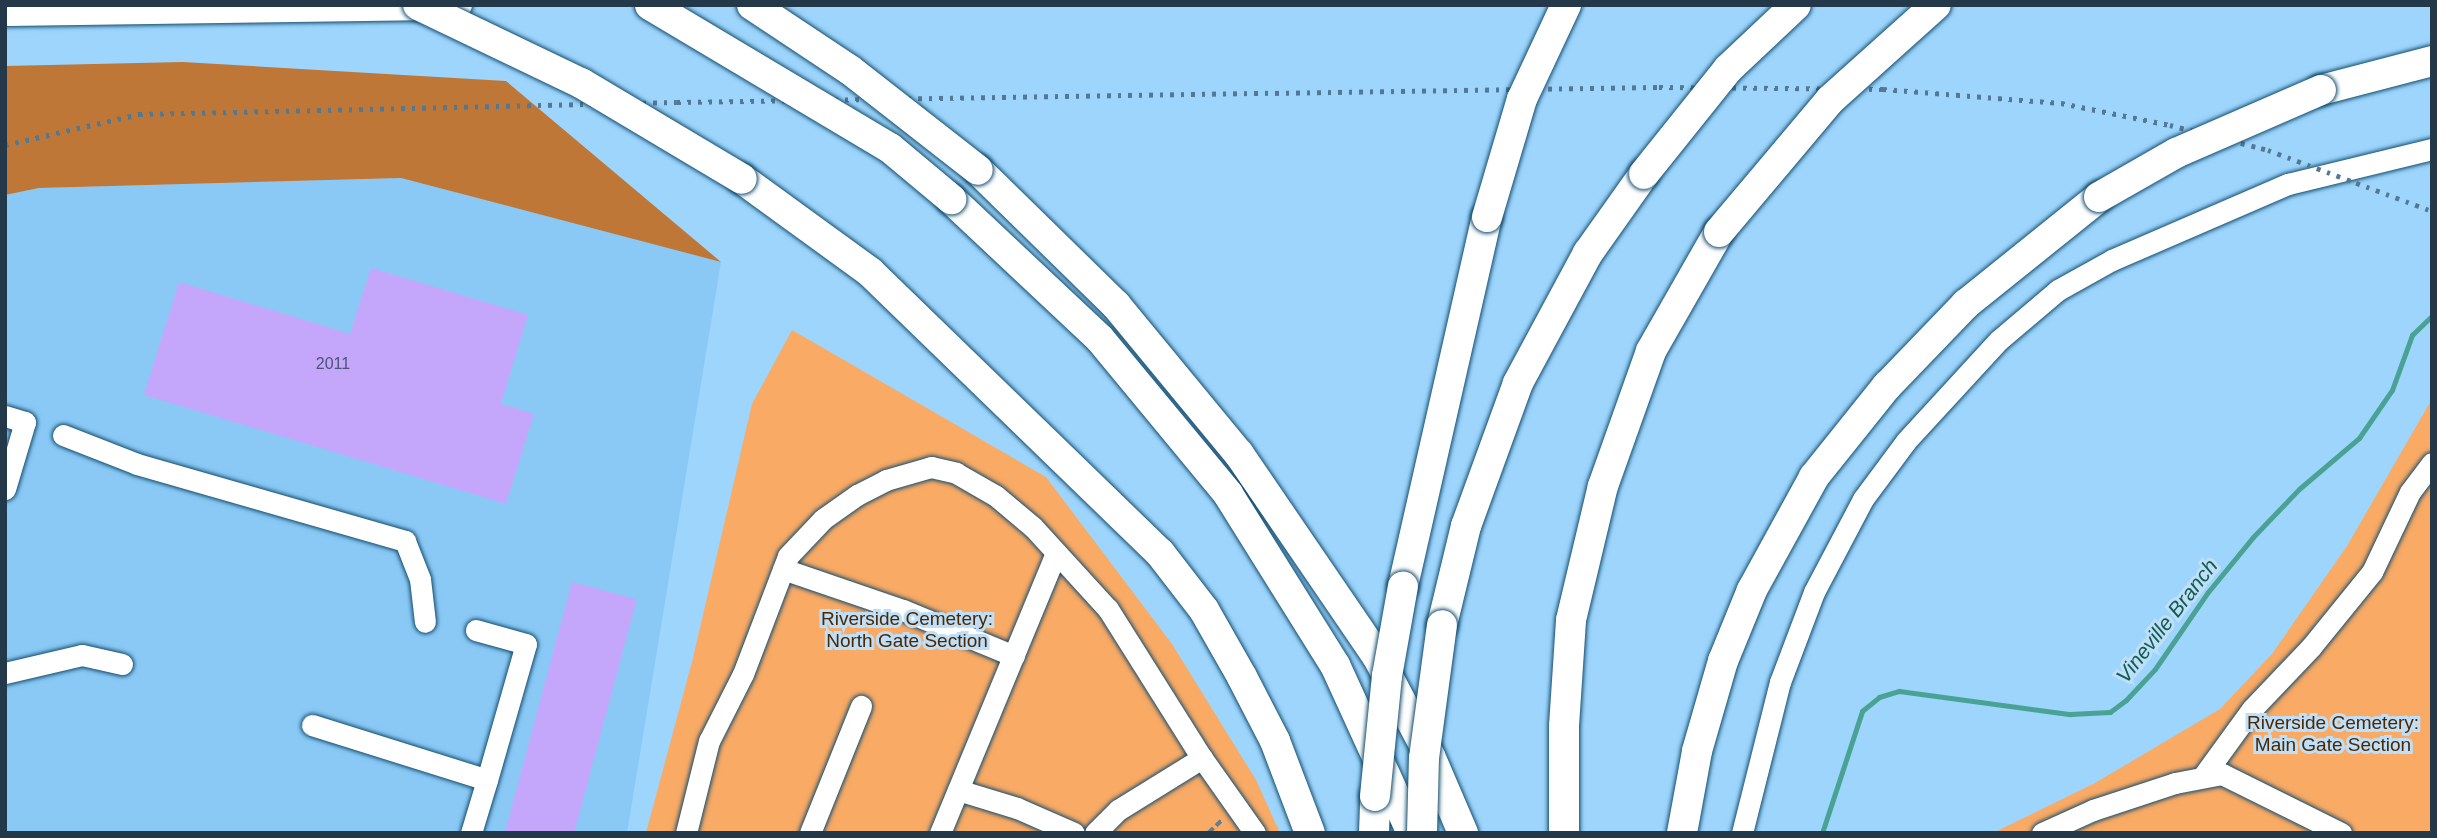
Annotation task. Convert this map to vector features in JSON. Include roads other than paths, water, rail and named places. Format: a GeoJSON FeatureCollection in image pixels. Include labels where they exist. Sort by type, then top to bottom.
{"type":"FeatureCollection","features":[{"type":"Feature","properties":{"kind":"highway"},"geometry":{"type":"LineString","coordinates":[[418,5],[581,83],[742,179],[870,272],[1160,553],[1203,610],[1242,677],[1275,741],[1310,833]]}},
{"type":"Feature","properties":{"kind":"highway"},"geometry":{"type":"LineString","coordinates":[[5,11],[457,5]]}},
{"type":"Feature","properties":{"kind":"highway"},"geometry":{"type":"LineString","coordinates":[[650,5],[890,148],[951,200],[1100,339],[1228,494],[1335,665],[1412,833]]}},
{"type":"Feature","properties":{"kind":"highway"},"geometry":{"type":"LineString","coordinates":[[752,5],[872,86],[978,170],[1116,305],[1239,454],[1377,656],[1430,756],[1463,833]]}},
{"type":"Feature","properties":{"kind":"highway"},"geometry":{"type":"LineString","coordinates":[[1374,833],[1387,676],[1403,586],[1487,217],[1522,99],[1566,5]]}},
{"type":"Feature","properties":{"kind":"highway"},"geometry":{"type":"LineString","coordinates":[[1422,833],[1424,758],[1442,625],[1466,526],[1518,383],[1588,253],[1644,174],[1728,69],[1796,5]]}},
{"type":"Feature","properties":{"kind":"highway"},"geometry":{"type":"LineString","coordinates":[[1564,833],[1563,726],[1571,620],[1603,486],[1651,351],[1719,232],[1830,100],[1936,5]]}},
{"type":"Feature","properties":{"kind":"highway"},"geometry":{"type":"LineString","coordinates":[[1682,833],[1697,751],[1723,662],[1752,590],[1814,477],[1887,386],[1966,304],[2099,197],[2176,153],[2322,90],[2432,61]]}},
{"type":"Feature","properties":{"kind":"street"},"geometry":{"type":"LineString","coordinates":[[1742,833],[1780,682],[1820,581],[1864,499],[1906,441],[1999,340],[2058,290],[2136,249],[2288,184],[2432,149]]}},
{"type":"Feature","properties":{"kind":"street"},"geometry":{"type":"LineString","coordinates":[[5,416],[25,422],[5,489]]}},
{"type":"Feature","properties":{"kind":"street"},"geometry":{"type":"LineString","coordinates":[[63,435],[137,464],[405,541],[420,579],[425,622]]}},
{"type":"Feature","properties":{"kind":"street"},"geometry":{"type":"LineString","coordinates":[[2204,775],[2252,709],[2311,647],[2372,572],[2410,492],[2432,463]]}},
{"type":"Feature","properties":{"kind":"street"},"geometry":{"type":"LineString","coordinates":[[686,833],[709,741],[743,674],[788,556],[823,519],[858,495],[886,480],[931,467],[956,472],[996,496],[1033,527],[1108,609],[1202,758],[1255,833]]}},
{"type":"Feature","properties":{"kind":"street"},"geometry":{"type":"LineString","coordinates":[[940,833],[1056,553]]}},
{"type":"Feature","properties":{"kind":"street"},"geometry":{"type":"LineString","coordinates":[[783,569],[903,610],[1014,656]]}},
{"type":"Feature","properties":{"kind":"street"},"geometry":{"type":"LineString","coordinates":[[471,833],[526,644],[476,630]]}},
{"type":"Feature","properties":{"kind":"street"},"geometry":{"type":"LineString","coordinates":[[5,673],[82,655],[121,664]]}},
{"type":"Feature","properties":{"kind":"street"},"geometry":{"type":"LineString","coordinates":[[810,833],[861,706]]}},
{"type":"Feature","properties":{"kind":"street"},"geometry":{"type":"LineString","coordinates":[[312,725],[487,780]]}},
{"type":"Feature","properties":{"kind":"street"},"geometry":{"type":"LineString","coordinates":[[1096,833],[1118,810],[1202,758]]}},
{"type":"Feature","properties":{"kind":"street"},"geometry":{"type":"LineString","coordinates":[[2042,833],[2093,810],[2204,775],[2222,774],[2341,833]]}},
{"type":"Feature","properties":{"kind":"street"},"geometry":{"type":"LineString","coordinates":[[958,790],[1017,808],[1074,833]]}},
{"type":"Feature","properties":{"kind":"waterway","name":"Vineville Branch"},"geometry":{"type":"LineString","coordinates":[[1822,833],[1862,711],[1879,697],[1899,691],[2070,714],[2110,712],[2126,700],[2155,669],[2208,592],[2253,537],[2299,489],[2359,438],[2392,390],[2412,335],[2432,316]]}},
{"type":"Feature","properties":{"kind":"railway"},"geometry":{"type":"LineString","coordinates":[[5,145],[139,114],[677,102],[1659,87],[1883,89],[2061,103],[2170,125],[2268,150],[2432,211]]}},
{"type":"Feature","properties":{"kind":"park label","name":"Riverside Cemetery: North Gate Section"},"geometry":{"type":"Point","coordinates":[907,630]}},
{"type":"Feature","properties":{"kind":"park label","name":"Riverside Cemetery: Main Gate Section"},"geometry":{"type":"Point","coordinates":[2333,734]}}]}
